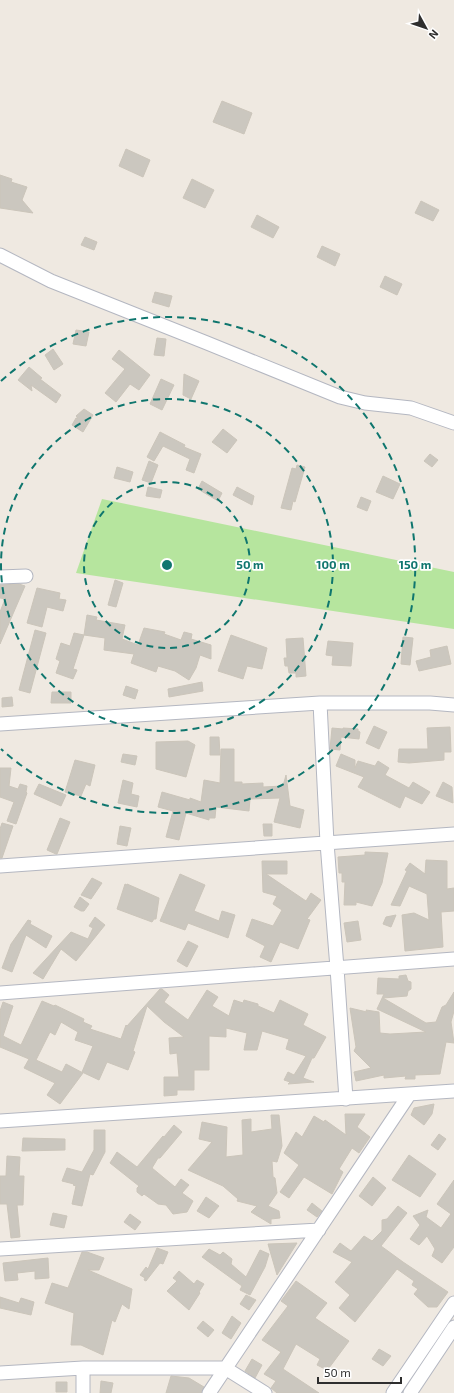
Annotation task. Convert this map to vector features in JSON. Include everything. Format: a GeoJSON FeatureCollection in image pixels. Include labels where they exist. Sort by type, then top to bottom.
{"type":"FeatureCollection","features":[{"type":"Feature","properties":{"kind":"street"},"geometry":{"type":"LineString","coordinates":[[0,255],[51,281],[340,397],[365,404],[411,408],[454,423]]}},
{"type":"Feature","properties":{"kind":"street"},"geometry":{"type":"LineString","coordinates":[[0,576],[26,576]]}},
{"type":"Feature","properties":{"kind":"street"},"geometry":{"type":"LineString","coordinates":[[320,702],[327,843],[338,968],[346,1099]]}},
{"type":"Feature","properties":{"kind":"street"},"geometry":{"type":"LineString","coordinates":[[0,724],[320,702],[430,703],[454,705]]}},
{"type":"Feature","properties":{"kind":"street"},"geometry":{"type":"LineString","coordinates":[[0,866],[454,834]]}},
{"type":"Feature","properties":{"kind":"street"},"geometry":{"type":"LineString","coordinates":[[0,993],[454,959]]}},
{"type":"Feature","properties":{"kind":"street"},"geometry":{"type":"LineString","coordinates":[[0,1121],[454,1092]]}},
{"type":"Feature","properties":{"kind":"street"},"geometry":{"type":"LineString","coordinates":[[209,1393],[409,1095]]}},
{"type":"Feature","properties":{"kind":"street"},"geometry":{"type":"LineString","coordinates":[[0,1249],[319,1230]]}},
{"type":"Feature","properties":{"kind":"street"},"geometry":{"type":"LineString","coordinates":[[393,1393],[453,1305]]}},
{"type":"Feature","properties":{"kind":"street"},"geometry":{"type":"LineString","coordinates":[[410,1393],[454,1327]]}},
{"type":"Feature","properties":{"kind":"street"},"geometry":{"type":"LineString","coordinates":[[82,1368],[83,1393]]}},
{"type":"Feature","properties":{"kind":"street"},"geometry":{"type":"LineString","coordinates":[[0,1373],[82,1368],[225,1368],[265,1393]]}},
{"type":"Feature","properties":{"kind":"green space"},"geometry":{"type":"Polygon","coordinates":[[[102,499],[454,572],[454,629],[76,573],[102,499]]]}},
{"type":"Feature","properties":{"kind":"building"},"geometry":{"type":"Polygon","coordinates":[[[222,101],[252,113],[244,134],[213,122],[222,101]]]}},
{"type":"Feature","properties":{"kind":"building"},"geometry":{"type":"Polygon","coordinates":[[[126,149],[150,160],[143,177],[119,166],[126,149]]]}},
{"type":"Feature","properties":{"kind":"building"},"geometry":{"type":"Polygon","coordinates":[[[0,175],[12,179],[11,182],[27,187],[22,200],[33,213],[0,208],[0,175]]]}},
{"type":"Feature","properties":{"kind":"building"},"geometry":{"type":"Polygon","coordinates":[[[192,179],[214,190],[205,208],[183,198],[192,179]]]}},
{"type":"Feature","properties":{"kind":"building"},"geometry":{"type":"Polygon","coordinates":[[[421,201],[439,210],[433,221],[415,213],[421,201]]]}},
{"type":"Feature","properties":{"kind":"building"},"geometry":{"type":"Polygon","coordinates":[[[257,215],[279,227],[273,238],[251,227],[257,215]]]}},
{"type":"Feature","properties":{"kind":"building"},"geometry":{"type":"Polygon","coordinates":[[[85,237],[97,242],[94,250],[81,245],[85,237]]]}},
{"type":"Feature","properties":{"kind":"building"},"geometry":{"type":"Polygon","coordinates":[[[322,246],[340,254],[335,266],[317,257],[322,246]]]}},
{"type":"Feature","properties":{"kind":"building"},"geometry":{"type":"Polygon","coordinates":[[[385,276],[402,284],[397,295],[380,287],[385,276]]]}},
{"type":"Feature","properties":{"kind":"building"},"geometry":{"type":"Polygon","coordinates":[[[155,292],[172,296],[169,307],[152,302],[155,292]]]}},
{"type":"Feature","properties":{"kind":"building"},"geometry":{"type":"Polygon","coordinates":[[[76,330],[89,332],[86,346],[73,344],[76,330]]]}},
{"type":"Feature","properties":{"kind":"building"},"geometry":{"type":"Polygon","coordinates":[[[157,338],[166,339],[164,356],[154,355],[157,338]]]}},
{"type":"Feature","properties":{"kind":"building"},"geometry":{"type":"Polygon","coordinates":[[[53,349],[63,364],[54,370],[45,355],[53,349]]]}},
{"type":"Feature","properties":{"kind":"building"},"geometry":{"type":"Polygon","coordinates":[[[119,350],[150,375],[139,390],[130,384],[116,402],[105,393],[125,369],[112,359],[119,350]]]}},
{"type":"Feature","properties":{"kind":"building"},"geometry":{"type":"Polygon","coordinates":[[[29,367],[42,378],[40,379],[61,395],[56,403],[31,385],[32,391],[18,380],[29,367]]]}},
{"type":"Feature","properties":{"kind":"building"},"geometry":{"type":"Polygon","coordinates":[[[184,374],[199,381],[191,399],[183,395],[184,374]]]}},
{"type":"Feature","properties":{"kind":"building"},"geometry":{"type":"Polygon","coordinates":[[[161,379],[174,385],[162,410],[150,404],[161,379]]]}},
{"type":"Feature","properties":{"kind":"building"},"geometry":{"type":"Polygon","coordinates":[[[84,409],[93,415],[83,432],[72,425],[76,418],[78,418],[76,416],[84,409]]]}},
{"type":"Feature","properties":{"kind":"building"},"geometry":{"type":"Polygon","coordinates":[[[223,429],[237,440],[227,453],[212,442],[223,429]]]}},
{"type":"Feature","properties":{"kind":"building"},"geometry":{"type":"Polygon","coordinates":[[[160,432],[185,445],[184,447],[201,454],[194,473],[186,470],[190,459],[163,446],[154,461],[147,457],[160,432]]]}},
{"type":"Feature","properties":{"kind":"building"},"geometry":{"type":"Polygon","coordinates":[[[430,454],[438,460],[432,467],[424,461],[430,454]]]}},
{"type":"Feature","properties":{"kind":"building"},"geometry":{"type":"Polygon","coordinates":[[[149,461],[158,465],[151,483],[142,480],[149,461]]]}},
{"type":"Feature","properties":{"kind":"building"},"geometry":{"type":"Polygon","coordinates":[[[297,465],[305,467],[295,502],[293,501],[291,510],[281,508],[292,468],[296,469],[297,465]]]}},
{"type":"Feature","properties":{"kind":"building"},"geometry":{"type":"Polygon","coordinates":[[[117,467],[133,472],[130,482],[114,478],[117,467]]]}},
{"type":"Feature","properties":{"kind":"building"},"geometry":{"type":"Polygon","coordinates":[[[383,476],[400,484],[393,499],[376,492],[383,476]]]}},
{"type":"Feature","properties":{"kind":"building"},"geometry":{"type":"Polygon","coordinates":[[[202,481],[222,493],[218,501],[198,489],[202,481]]]}},
{"type":"Feature","properties":{"kind":"building"},"geometry":{"type":"Polygon","coordinates":[[[148,487],[162,490],[160,498],[146,496],[148,487]]]}},
{"type":"Feature","properties":{"kind":"building"},"geometry":{"type":"Polygon","coordinates":[[[237,487],[254,496],[252,505],[233,495],[237,487]]]}},
{"type":"Feature","properties":{"kind":"building"},"geometry":{"type":"Polygon","coordinates":[[[361,497],[371,501],[367,511],[357,507],[361,497]]]}},
{"type":"Feature","properties":{"kind":"building"},"geometry":{"type":"Polygon","coordinates":[[[115,580],[123,583],[116,607],[108,605],[115,580]]]}},
{"type":"Feature","properties":{"kind":"building"},"geometry":{"type":"Polygon","coordinates":[[[19,584],[25,586],[0,644],[0,612],[5,599],[0,598],[0,585],[19,584]]]}},
{"type":"Feature","properties":{"kind":"building"},"geometry":{"type":"Polygon","coordinates":[[[37,588],[60,593],[59,599],[66,600],[63,611],[47,607],[42,627],[27,623],[37,588]]]}},
{"type":"Feature","properties":{"kind":"building"},"geometry":{"type":"Polygon","coordinates":[[[87,615],[97,617],[96,620],[125,625],[122,639],[138,645],[144,628],[165,632],[164,634],[181,640],[184,632],[192,634],[191,639],[211,645],[211,659],[200,655],[196,668],[189,680],[175,671],[158,666],[156,672],[131,663],[134,654],[104,650],[105,638],[84,635],[87,615]]]}},
{"type":"Feature","properties":{"kind":"building"},"geometry":{"type":"Polygon","coordinates":[[[35,630],[46,633],[30,693],[19,690],[35,630]]]}},
{"type":"Feature","properties":{"kind":"building"},"geometry":{"type":"Polygon","coordinates":[[[74,633],[84,635],[73,669],[77,670],[73,679],[56,673],[60,661],[56,659],[61,643],[70,646],[74,633]]]}},
{"type":"Feature","properties":{"kind":"building"},"geometry":{"type":"Polygon","coordinates":[[[231,635],[267,648],[262,669],[247,666],[243,679],[218,671],[231,635]]]}},
{"type":"Feature","properties":{"kind":"building"},"geometry":{"type":"Polygon","coordinates":[[[403,637],[413,638],[410,665],[401,664],[403,637]]]}},
{"type":"Feature","properties":{"kind":"building"},"geometry":{"type":"Polygon","coordinates":[[[303,638],[306,676],[296,677],[296,673],[289,673],[288,666],[285,666],[284,658],[287,658],[286,639],[303,638]]]}},
{"type":"Feature","properties":{"kind":"building"},"geometry":{"type":"Polygon","coordinates":[[[328,641],[353,643],[351,666],[332,665],[333,656],[326,655],[328,641]]]}},
{"type":"Feature","properties":{"kind":"building"},"geometry":{"type":"Polygon","coordinates":[[[447,646],[451,664],[419,671],[416,661],[431,657],[430,650],[447,646]]]}},
{"type":"Feature","properties":{"kind":"building"},"geometry":{"type":"Polygon","coordinates":[[[202,682],[203,691],[169,697],[168,689],[202,682]]]}},
{"type":"Feature","properties":{"kind":"building"},"geometry":{"type":"Polygon","coordinates":[[[126,686],[138,690],[135,699],[123,695],[126,686]]]}},
{"type":"Feature","properties":{"kind":"building"},"geometry":{"type":"Polygon","coordinates":[[[52,692],[71,692],[71,703],[51,703],[52,692]]]}},
{"type":"Feature","properties":{"kind":"building"},"geometry":{"type":"Polygon","coordinates":[[[12,697],[13,706],[2,707],[2,698],[12,697]]]}},
{"type":"Feature","properties":{"kind":"building"},"geometry":{"type":"Polygon","coordinates":[[[374,726],[387,732],[379,749],[366,743],[374,726]]]}},
{"type":"Feature","properties":{"kind":"building"},"geometry":{"type":"Polygon","coordinates":[[[450,727],[451,752],[444,752],[444,760],[409,763],[398,762],[399,749],[428,749],[427,728],[450,727]]]}},
{"type":"Feature","properties":{"kind":"building"},"geometry":{"type":"Polygon","coordinates":[[[332,728],[358,729],[360,732],[359,739],[341,737],[340,750],[330,749],[332,728]]]}},
{"type":"Feature","properties":{"kind":"building"},"geometry":{"type":"Polygon","coordinates":[[[210,737],[219,737],[220,755],[210,755],[210,737]]]}},
{"type":"Feature","properties":{"kind":"building"},"geometry":{"type":"Polygon","coordinates":[[[188,741],[195,745],[186,777],[156,769],[156,742],[188,741]]]}},
{"type":"Feature","properties":{"kind":"building"},"geometry":{"type":"Polygon","coordinates":[[[221,749],[234,749],[234,782],[242,782],[242,784],[263,783],[263,787],[283,786],[286,775],[290,806],[304,810],[300,828],[274,822],[280,798],[250,799],[249,811],[216,807],[215,818],[209,818],[209,820],[186,813],[179,840],[166,837],[173,811],[158,807],[162,792],[201,802],[204,780],[220,783],[221,749]]]}},
{"type":"Feature","properties":{"kind":"building"},"geometry":{"type":"Polygon","coordinates":[[[123,754],[137,756],[135,765],[121,762],[123,754]]]}},
{"type":"Feature","properties":{"kind":"building"},"geometry":{"type":"Polygon","coordinates":[[[341,754],[355,760],[355,768],[358,761],[375,766],[378,761],[389,768],[385,775],[409,788],[413,782],[430,792],[422,804],[405,796],[400,808],[358,787],[364,777],[336,766],[341,754]]]}},
{"type":"Feature","properties":{"kind":"building"},"geometry":{"type":"Polygon","coordinates":[[[75,760],[95,765],[90,786],[86,784],[81,796],[65,792],[75,760]]]}},
{"type":"Feature","properties":{"kind":"building"},"geometry":{"type":"Polygon","coordinates":[[[0,768],[11,768],[9,786],[18,789],[20,784],[27,786],[27,793],[16,824],[7,821],[14,802],[0,797],[0,768]]]}},
{"type":"Feature","properties":{"kind":"building"},"geometry":{"type":"Polygon","coordinates":[[[123,780],[133,783],[131,794],[139,796],[137,807],[118,803],[123,780]]]}},
{"type":"Feature","properties":{"kind":"building"},"geometry":{"type":"Polygon","coordinates":[[[443,782],[452,787],[453,803],[436,796],[443,782]]]}},
{"type":"Feature","properties":{"kind":"building"},"geometry":{"type":"Polygon","coordinates":[[[39,784],[66,795],[61,806],[34,794],[39,784]]]}},
{"type":"Feature","properties":{"kind":"building"},"geometry":{"type":"Polygon","coordinates":[[[60,818],[70,822],[56,854],[47,850],[60,818]]]}},
{"type":"Feature","properties":{"kind":"building"},"geometry":{"type":"Polygon","coordinates":[[[2,823],[13,826],[2,858],[0,858],[0,829],[2,823]]]}},
{"type":"Feature","properties":{"kind":"building"},"geometry":{"type":"Polygon","coordinates":[[[263,824],[272,824],[272,836],[264,836],[263,824]]]}},
{"type":"Feature","properties":{"kind":"building"},"geometry":{"type":"Polygon","coordinates":[[[120,826],[131,828],[127,846],[117,844],[120,826]]]}},
{"type":"Feature","properties":{"kind":"building"},"geometry":{"type":"Polygon","coordinates":[[[365,852],[388,853],[382,883],[372,906],[356,902],[356,905],[344,905],[345,882],[342,882],[342,873],[339,873],[338,857],[365,855],[365,852]]]}},
{"type":"Feature","properties":{"kind":"building"},"geometry":{"type":"Polygon","coordinates":[[[426,860],[447,861],[447,889],[454,888],[454,911],[441,912],[443,947],[405,951],[402,915],[414,913],[429,920],[427,894],[409,886],[400,906],[391,905],[407,871],[405,870],[410,863],[425,874],[426,860]]]}},
{"type":"Feature","properties":{"kind":"building"},"geometry":{"type":"Polygon","coordinates":[[[262,861],[287,861],[287,874],[266,874],[306,901],[311,893],[321,900],[307,919],[310,920],[298,949],[280,942],[271,962],[260,957],[265,946],[246,936],[252,919],[273,926],[282,910],[273,904],[277,896],[263,892],[262,861]]]}},
{"type":"Feature","properties":{"kind":"building"},"geometry":{"type":"Polygon","coordinates":[[[180,874],[205,885],[194,911],[219,921],[222,911],[235,915],[228,938],[188,923],[185,930],[160,921],[180,874]]]}},
{"type":"Feature","properties":{"kind":"building"},"geometry":{"type":"Polygon","coordinates":[[[92,878],[102,883],[91,899],[81,895],[92,878]]]}},
{"type":"Feature","properties":{"kind":"building"},"geometry":{"type":"Polygon","coordinates":[[[125,884],[159,898],[156,919],[152,922],[117,909],[125,884]]]}},
{"type":"Feature","properties":{"kind":"building"},"geometry":{"type":"Polygon","coordinates":[[[80,897],[89,904],[84,911],[74,907],[80,897]]]}},
{"type":"Feature","properties":{"kind":"building"},"geometry":{"type":"Polygon","coordinates":[[[396,915],[391,927],[383,924],[386,917],[396,915]]]}},
{"type":"Feature","properties":{"kind":"building"},"geometry":{"type":"Polygon","coordinates":[[[95,917],[105,925],[76,961],[61,949],[43,979],[33,973],[71,932],[88,939],[93,928],[89,926],[95,917]]]}},
{"type":"Feature","properties":{"kind":"building"},"geometry":{"type":"Polygon","coordinates":[[[28,920],[31,921],[30,924],[52,936],[46,948],[26,935],[12,972],[2,968],[11,944],[28,920]]]}},
{"type":"Feature","properties":{"kind":"building"},"geometry":{"type":"Polygon","coordinates":[[[358,921],[361,940],[347,942],[344,923],[358,921]]]}},
{"type":"Feature","properties":{"kind":"building"},"geometry":{"type":"Polygon","coordinates":[[[188,941],[198,946],[187,967],[177,961],[188,941]]]}},
{"type":"Feature","properties":{"kind":"building"},"geometry":{"type":"Polygon","coordinates":[[[406,975],[408,981],[411,982],[411,989],[408,991],[407,996],[383,998],[426,1023],[436,1022],[442,1007],[446,1005],[454,992],[454,1011],[451,1022],[454,1043],[446,1042],[440,1074],[415,1075],[415,1079],[405,1079],[406,1076],[384,1078],[384,1075],[356,1081],[354,1072],[371,1068],[354,1051],[356,1047],[350,1008],[367,1012],[366,1010],[379,1012],[380,1033],[390,1034],[426,1032],[377,1009],[384,994],[377,994],[378,978],[399,979],[399,976],[406,975]]]}},
{"type":"Feature","properties":{"kind":"building"},"geometry":{"type":"Polygon","coordinates":[[[160,989],[169,995],[164,1002],[188,1020],[207,990],[218,997],[212,1006],[229,1016],[234,1000],[243,1003],[244,1000],[258,1004],[258,1006],[274,1013],[280,1000],[308,1014],[303,1025],[326,1037],[314,1058],[312,1058],[303,1078],[314,1082],[288,1084],[290,1082],[284,1080],[288,1072],[294,1075],[306,1056],[286,1049],[289,1039],[262,1031],[257,1050],[244,1050],[247,1033],[226,1028],[226,1037],[209,1036],[209,1070],[194,1070],[194,1090],[177,1090],[177,1095],[164,1096],[164,1077],[179,1077],[177,1053],[170,1054],[169,1038],[184,1037],[164,1022],[147,1006],[133,1051],[135,1052],[128,1070],[107,1062],[99,1080],[82,1072],[93,1046],[75,1040],[78,1032],[61,1022],[55,1035],[50,1032],[36,1060],[62,1072],[66,1064],[83,1073],[60,1104],[47,1095],[55,1083],[24,1068],[29,1059],[0,1047],[0,1011],[3,1002],[13,1006],[3,1036],[21,1045],[42,1001],[54,1006],[55,1005],[84,1019],[83,1022],[92,1026],[90,1029],[121,1039],[126,1025],[127,1026],[160,989]]]}},
{"type":"Feature","properties":{"kind":"building"},"geometry":{"type":"Polygon","coordinates":[[[434,1104],[432,1114],[424,1125],[411,1115],[414,1108],[434,1104]]]}},
{"type":"Feature","properties":{"kind":"building"},"geometry":{"type":"Polygon","coordinates":[[[345,1114],[365,1114],[357,1127],[370,1137],[359,1153],[352,1148],[339,1169],[343,1172],[332,1194],[304,1177],[289,1198],[280,1192],[299,1165],[284,1153],[296,1132],[302,1137],[314,1116],[324,1122],[325,1120],[346,1135],[345,1114]]]}},
{"type":"Feature","properties":{"kind":"building"},"geometry":{"type":"Polygon","coordinates":[[[271,1115],[279,1115],[282,1146],[277,1162],[272,1161],[273,1177],[275,1178],[277,1193],[268,1206],[279,1211],[280,1218],[271,1219],[271,1224],[251,1212],[257,1206],[237,1201],[238,1199],[223,1186],[188,1170],[212,1142],[199,1139],[202,1122],[227,1127],[226,1157],[243,1155],[242,1120],[251,1119],[251,1132],[272,1129],[271,1115]]]}},
{"type":"Feature","properties":{"kind":"building"},"geometry":{"type":"Polygon","coordinates":[[[174,1125],[182,1132],[160,1158],[158,1158],[152,1168],[175,1187],[181,1179],[189,1185],[182,1193],[193,1201],[187,1212],[173,1214],[166,1205],[158,1204],[144,1194],[142,1196],[137,1192],[137,1188],[139,1186],[110,1163],[117,1152],[137,1167],[174,1125]]]}},
{"type":"Feature","properties":{"kind":"building"},"geometry":{"type":"Polygon","coordinates":[[[94,1130],[105,1130],[105,1152],[93,1175],[90,1174],[82,1206],[72,1204],[76,1186],[73,1185],[74,1184],[62,1181],[67,1168],[82,1172],[94,1150],[94,1130]]]}},
{"type":"Feature","properties":{"kind":"building"},"geometry":{"type":"Polygon","coordinates":[[[439,1134],[446,1139],[438,1150],[431,1145],[439,1134]]]}},
{"type":"Feature","properties":{"kind":"building"},"geometry":{"type":"Polygon","coordinates":[[[23,1138],[65,1139],[65,1150],[22,1151],[23,1138]]]}},
{"type":"Feature","properties":{"kind":"building"},"geometry":{"type":"Polygon","coordinates":[[[409,1155],[436,1174],[420,1197],[392,1180],[409,1155]]]}},
{"type":"Feature","properties":{"kind":"building"},"geometry":{"type":"Polygon","coordinates":[[[7,1156],[20,1157],[19,1176],[24,1176],[23,1205],[17,1205],[20,1237],[11,1238],[7,1204],[0,1204],[0,1176],[6,1176],[7,1156]]]}},
{"type":"Feature","properties":{"kind":"building"},"geometry":{"type":"Polygon","coordinates":[[[373,1177],[386,1188],[372,1206],[359,1196],[373,1177]]]}},
{"type":"Feature","properties":{"kind":"building"},"geometry":{"type":"Polygon","coordinates":[[[454,1180],[454,1247],[442,1263],[432,1256],[435,1249],[427,1236],[419,1245],[410,1239],[420,1225],[413,1216],[428,1210],[426,1217],[441,1228],[451,1214],[437,1204],[454,1180]]]}},
{"type":"Feature","properties":{"kind":"building"},"geometry":{"type":"Polygon","coordinates":[[[206,1197],[219,1206],[209,1218],[197,1211],[206,1197]]]}},
{"type":"Feature","properties":{"kind":"building"},"geometry":{"type":"Polygon","coordinates":[[[312,1203],[322,1211],[317,1217],[307,1210],[312,1203]]]}},
{"type":"Feature","properties":{"kind":"building"},"geometry":{"type":"Polygon","coordinates":[[[398,1206],[407,1213],[381,1246],[448,1292],[437,1307],[428,1307],[414,1294],[418,1289],[412,1285],[414,1281],[397,1269],[355,1322],[339,1308],[350,1295],[335,1282],[352,1262],[333,1252],[340,1243],[351,1251],[364,1236],[372,1241],[382,1231],[382,1220],[387,1219],[398,1206]]]}},
{"type":"Feature","properties":{"kind":"building"},"geometry":{"type":"Polygon","coordinates":[[[53,1213],[67,1216],[64,1228],[50,1225],[53,1213]]]}},
{"type":"Feature","properties":{"kind":"building"},"geometry":{"type":"Polygon","coordinates":[[[130,1214],[141,1222],[135,1230],[124,1222],[130,1214]]]}},
{"type":"Feature","properties":{"kind":"building"},"geometry":{"type":"Polygon","coordinates":[[[297,1243],[277,1275],[268,1244],[297,1243]]]}},
{"type":"Feature","properties":{"kind":"building"},"geometry":{"type":"Polygon","coordinates":[[[157,1248],[168,1252],[163,1264],[160,1263],[146,1281],[144,1280],[145,1278],[140,1275],[146,1267],[148,1269],[157,1248]]]}},
{"type":"Feature","properties":{"kind":"building"},"geometry":{"type":"Polygon","coordinates":[[[209,1249],[220,1255],[223,1252],[232,1259],[231,1264],[246,1277],[260,1250],[269,1254],[265,1267],[250,1295],[240,1290],[242,1286],[202,1257],[209,1249]]]}},
{"type":"Feature","properties":{"kind":"building"},"geometry":{"type":"Polygon","coordinates":[[[82,1252],[87,1252],[104,1258],[99,1270],[88,1270],[132,1289],[129,1309],[122,1304],[115,1322],[112,1320],[103,1355],[81,1345],[71,1345],[74,1313],[45,1303],[52,1283],[68,1288],[82,1252]]]}},
{"type":"Feature","properties":{"kind":"building"},"geometry":{"type":"Polygon","coordinates":[[[48,1258],[49,1278],[35,1279],[35,1271],[17,1273],[18,1280],[5,1281],[3,1263],[48,1258]]]}},
{"type":"Feature","properties":{"kind":"building"},"geometry":{"type":"Polygon","coordinates":[[[179,1271],[194,1284],[197,1280],[204,1284],[189,1310],[167,1291],[177,1281],[173,1278],[179,1271]]]}},
{"type":"Feature","properties":{"kind":"building"},"geometry":{"type":"Polygon","coordinates":[[[296,1281],[327,1303],[315,1318],[349,1341],[329,1368],[327,1366],[325,1369],[317,1365],[320,1359],[296,1344],[283,1369],[319,1393],[277,1393],[271,1388],[276,1381],[264,1374],[281,1352],[262,1340],[288,1306],[281,1301],[296,1281]]]}},
{"type":"Feature","properties":{"kind":"building"},"geometry":{"type":"Polygon","coordinates":[[[246,1295],[256,1300],[249,1310],[240,1304],[246,1295]]]}},
{"type":"Feature","properties":{"kind":"building"},"geometry":{"type":"Polygon","coordinates":[[[0,1297],[19,1303],[21,1298],[34,1302],[31,1315],[0,1308],[0,1297]]]}},
{"type":"Feature","properties":{"kind":"building"},"geometry":{"type":"Polygon","coordinates":[[[232,1316],[241,1323],[231,1339],[222,1333],[232,1316]]]}},
{"type":"Feature","properties":{"kind":"building"},"geometry":{"type":"Polygon","coordinates":[[[203,1321],[214,1330],[208,1337],[197,1328],[203,1321]]]}},
{"type":"Feature","properties":{"kind":"building"},"geometry":{"type":"Polygon","coordinates":[[[379,1349],[391,1356],[383,1366],[372,1359],[379,1349]]]}},
{"type":"Feature","properties":{"kind":"building"},"geometry":{"type":"Polygon","coordinates":[[[252,1359],[262,1365],[255,1378],[245,1371],[252,1359]]]}},
{"type":"Feature","properties":{"kind":"building"},"geometry":{"type":"Polygon","coordinates":[[[171,1376],[189,1378],[204,1387],[201,1393],[166,1393],[171,1376]]]}},
{"type":"Feature","properties":{"kind":"building"},"geometry":{"type":"Polygon","coordinates":[[[101,1381],[113,1383],[111,1393],[100,1393],[101,1381]]]}},
{"type":"Feature","properties":{"kind":"building"},"geometry":{"type":"Polygon","coordinates":[[[56,1382],[67,1382],[67,1392],[56,1392],[56,1382]]]}}]}
